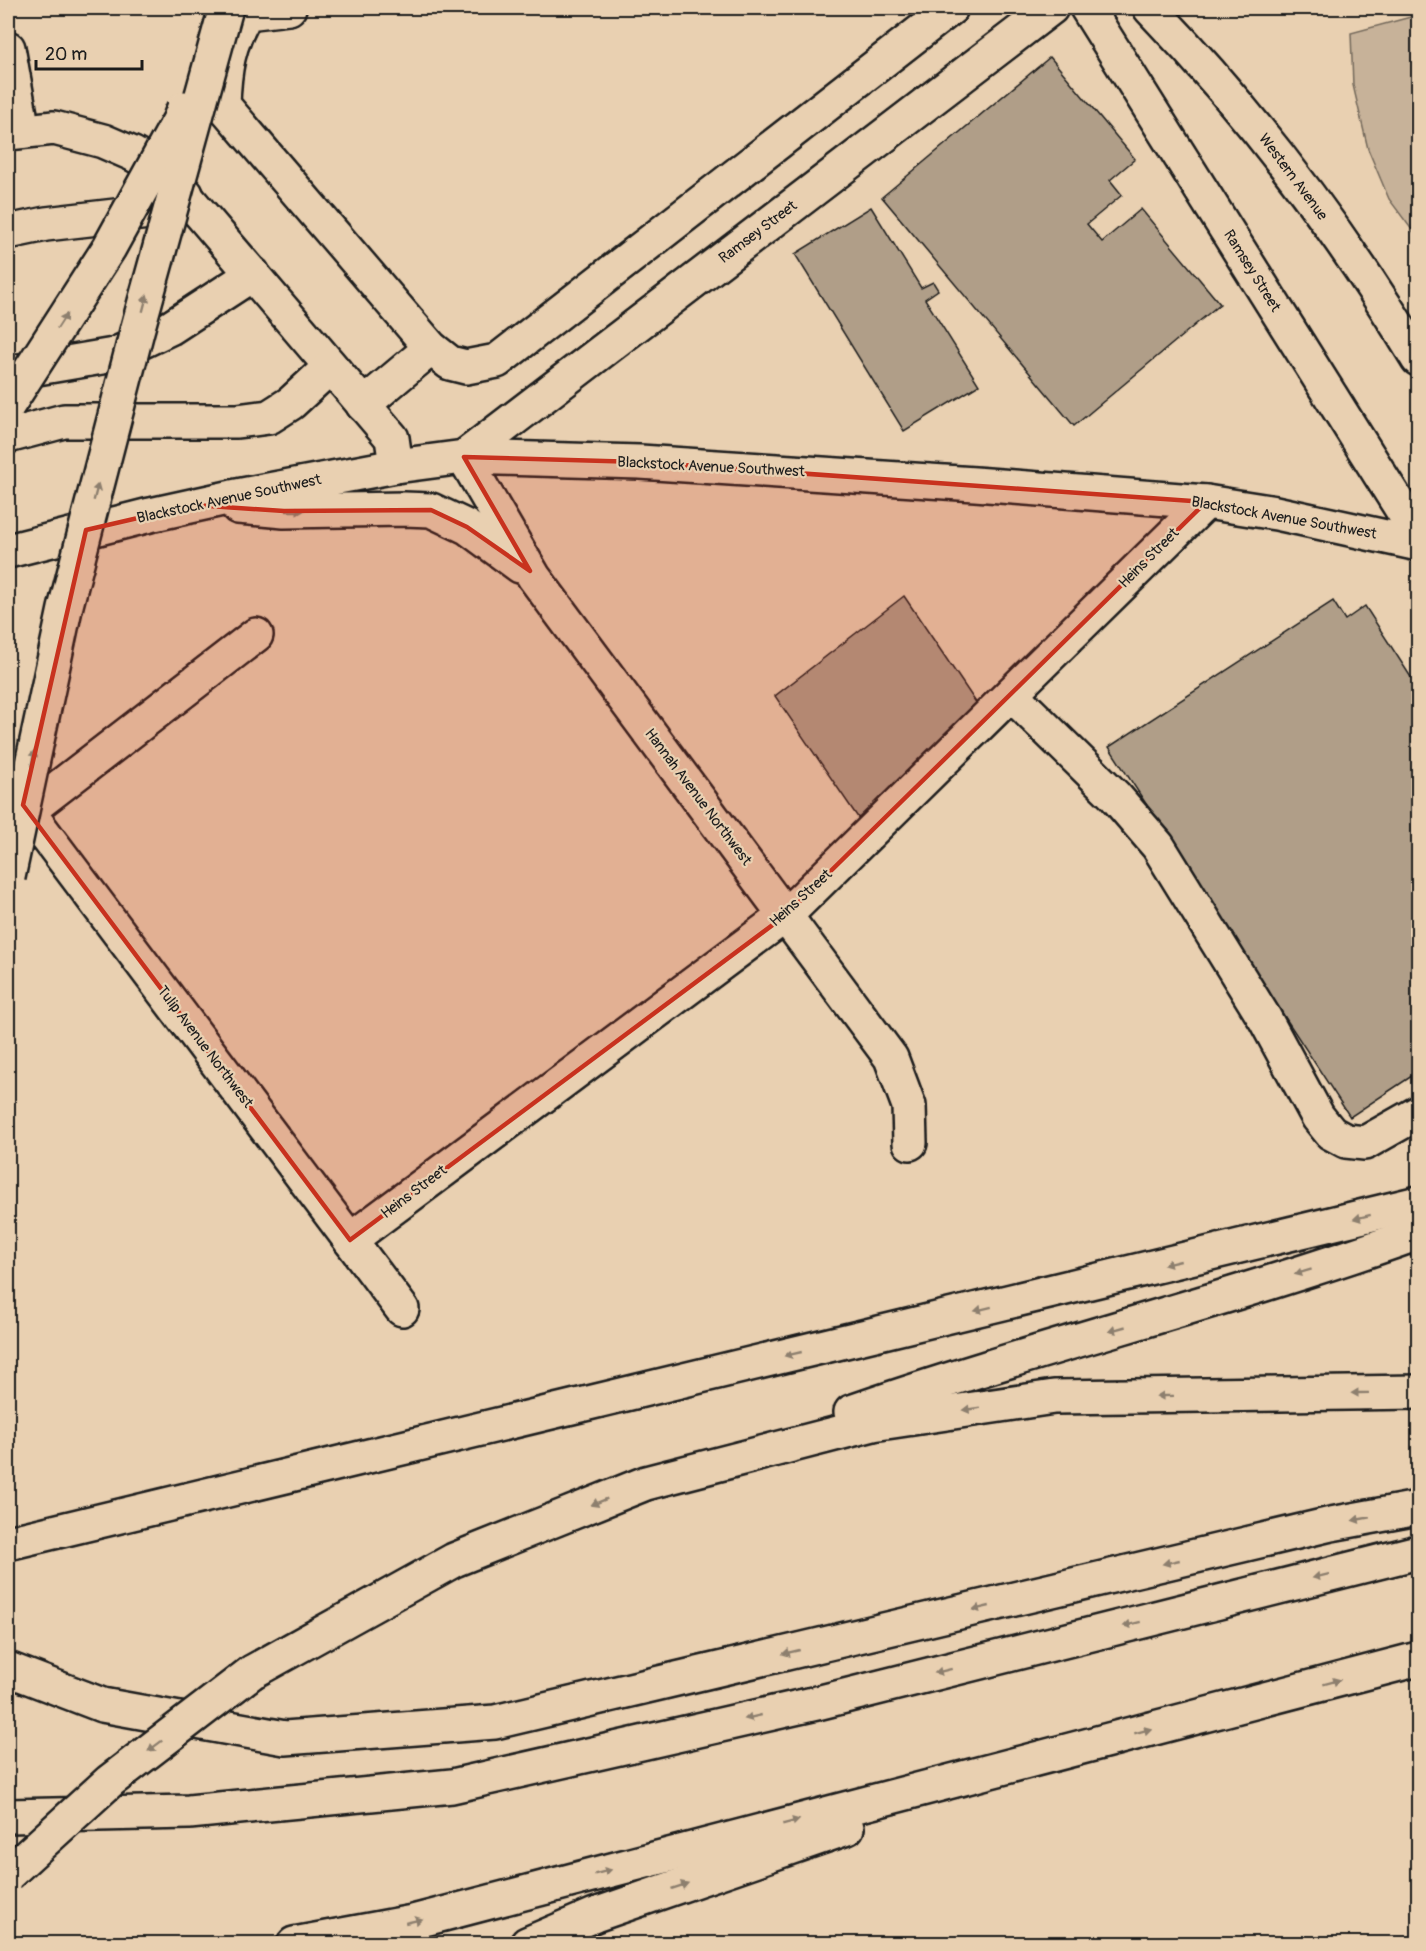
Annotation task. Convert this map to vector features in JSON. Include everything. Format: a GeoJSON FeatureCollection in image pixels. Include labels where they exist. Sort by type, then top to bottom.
{"type":"FeatureCollection","features":[{"type":"Feature","properties":{"kind":"main road"},"geometry":{"type":"LineString","coordinates":[[8,405],[109,248],[173,131],[224,8]]}},
{"type":"Feature","properties":{"kind":"main road"},"geometry":{"type":"LineString","coordinates":[[8,877],[65,609],[224,8]]}},
{"type":"Feature","properties":{"kind":"main road"},"geometry":{"type":"LineString","coordinates":[[289,8],[247,13],[237,28],[224,69],[223,105],[431,348],[450,363],[466,367],[498,361],[951,8]]}},
{"type":"Feature","properties":{"kind":"main road","name":"Ramsey Street"},"geometry":{"type":"LineString","coordinates":[[464,457],[1051,8]]}},
{"type":"Feature","properties":{"kind":"main road","name":"Ramsey Street"},"geometry":{"type":"LineString","coordinates":[[1087,8],[1419,535]]}},
{"type":"Feature","properties":{"kind":"main road","name":"Western Avenue"},"geometry":{"type":"LineString","coordinates":[[1150,8],[1200,60],[1260,133],[1328,222],[1393,316],[1419,359]]}},
{"type":"Feature","properties":{"kind":"main road"},"geometry":{"type":"LineString","coordinates":[[8,48],[15,132],[54,129],[103,141],[165,172],[392,438],[396,466]]}},
{"type":"Feature","properties":{"kind":"main road"},"geometry":{"type":"LineString","coordinates":[[8,232],[45,224],[158,210],[186,194]]}},
{"type":"Feature","properties":{"kind":"main road"},"geometry":{"type":"LineString","coordinates":[[8,373],[114,355],[170,328],[253,274]]}},
{"type":"Feature","properties":{"kind":"main road"},"geometry":{"type":"LineString","coordinates":[[363,405],[431,348]]}},
{"type":"Feature","properties":{"kind":"main road"},"geometry":{"type":"LineString","coordinates":[[8,436],[64,421],[237,421],[269,417],[291,404],[330,367]]}},
{"type":"Feature","properties":{"kind":"main road","name":"Blackstock Avenue Southwest"},"geometry":{"type":"LineString","coordinates":[[20,547],[194,505],[396,466],[464,457],[640,462],[975,483],[1206,502],[1276,513],[1419,544]]}},
{"type":"Feature","properties":{"kind":"main road","name":"Hannah Avenue Northwest"},"geometry":{"type":"LineString","coordinates":[[464,457],[534,578],[891,1058],[909,1106],[910,1143]]}},
{"type":"Feature","properties":{"kind":"main road","name":"Heins Street"},"geometry":{"type":"LineString","coordinates":[[350,1240],[786,915],[1206,502]]}},
{"type":"Feature","properties":{"kind":"main road"},"geometry":{"type":"LineString","coordinates":[[194,505],[285,511],[404,508],[431,510],[467,527],[534,578]]}},
{"type":"Feature","properties":{"kind":"main road"},"geometry":{"type":"LineString","coordinates":[[8,571],[20,547]]}},
{"type":"Feature","properties":{"kind":"main road"},"geometry":{"type":"LineString","coordinates":[[28,811],[256,635]]}},
{"type":"Feature","properties":{"kind":"main road"},"geometry":{"type":"LineString","coordinates":[[1011,694],[1115,796],[1158,846],[1265,1019],[1318,1117],[1331,1133],[1346,1141],[1365,1143],[1419,1113]]}},
{"type":"Feature","properties":{"kind":"main road","name":"Tulip Avenue Northwest"},"geometry":{"type":"LineString","coordinates":[[8,785],[402,1309]]}},
{"type":"Feature","properties":{"kind":"main road"},"geometry":{"type":"LineString","coordinates":[[8,1543],[1419,1203]]}},
{"type":"Feature","properties":{"kind":"main road"},"geometry":{"type":"LineString","coordinates":[[8,1874],[110,1781],[252,1672],[454,1560],[646,1483],[942,1380],[1346,1259],[1419,1233]]}},
{"type":"Feature","properties":{"kind":"main road"},"geometry":{"type":"LineString","coordinates":[[646,1483],[873,1424],[1054,1397],[1419,1392]]}},
{"type":"Feature","properties":{"kind":"main road"},"geometry":{"type":"LineString","coordinates":[[8,1669],[102,1705],[285,1738],[495,1722],[1331,1524],[1419,1508]]}},
{"type":"Feature","properties":{"kind":"main road"},"geometry":{"type":"LineString","coordinates":[[8,1816],[189,1812],[452,1786],[817,1703],[1419,1552]]}},
{"type":"Feature","properties":{"kind":"main road"},"geometry":{"type":"LineString","coordinates":[[294,1944],[413,1922],[1419,1659]]}},
{"type":"Feature","properties":{"kind":"main road"},"geometry":{"type":"LineString","coordinates":[[527,1944],[595,1915],[1087,1745]]}},
{"type":"Feature","properties":{"kind":"highlighted area"},"geometry":{"type":"Polygon","coordinates":[[[464,457],[640,462],[1206,502],[786,915],[350,1240],[23,805],[86,530],[194,505],[284,511],[431,510],[467,527],[530,571],[464,457]]]}},
{"type":"Feature","properties":{"kind":"shaded area"},"geometry":{"type":"Polygon","coordinates":[[[1418,15],[1418,238],[1389,199],[1368,149],[1353,85],[1351,33],[1418,15]]]}},
{"type":"Feature","properties":{"kind":"building"},"geometry":{"type":"Polygon","coordinates":[[[1050,57],[1135,159],[1110,180],[1122,195],[1087,224],[1102,242],[1141,209],[1220,304],[1074,426],[882,197],[1050,57]]]}},
{"type":"Feature","properties":{"kind":"building"},"geometry":{"type":"Polygon","coordinates":[[[871,207],[921,288],[933,282],[938,290],[925,299],[979,385],[904,431],[795,254],[871,207]]]}},
{"type":"Feature","properties":{"kind":"building"},"geometry":{"type":"Polygon","coordinates":[[[904,596],[977,704],[859,819],[775,696],[904,596]]]}},
{"type":"Feature","properties":{"kind":"building"},"geometry":{"type":"Polygon","coordinates":[[[1333,601],[1345,620],[1365,606],[1418,688],[1418,1072],[1350,1117],[1109,747],[1333,601]]]}}]}
